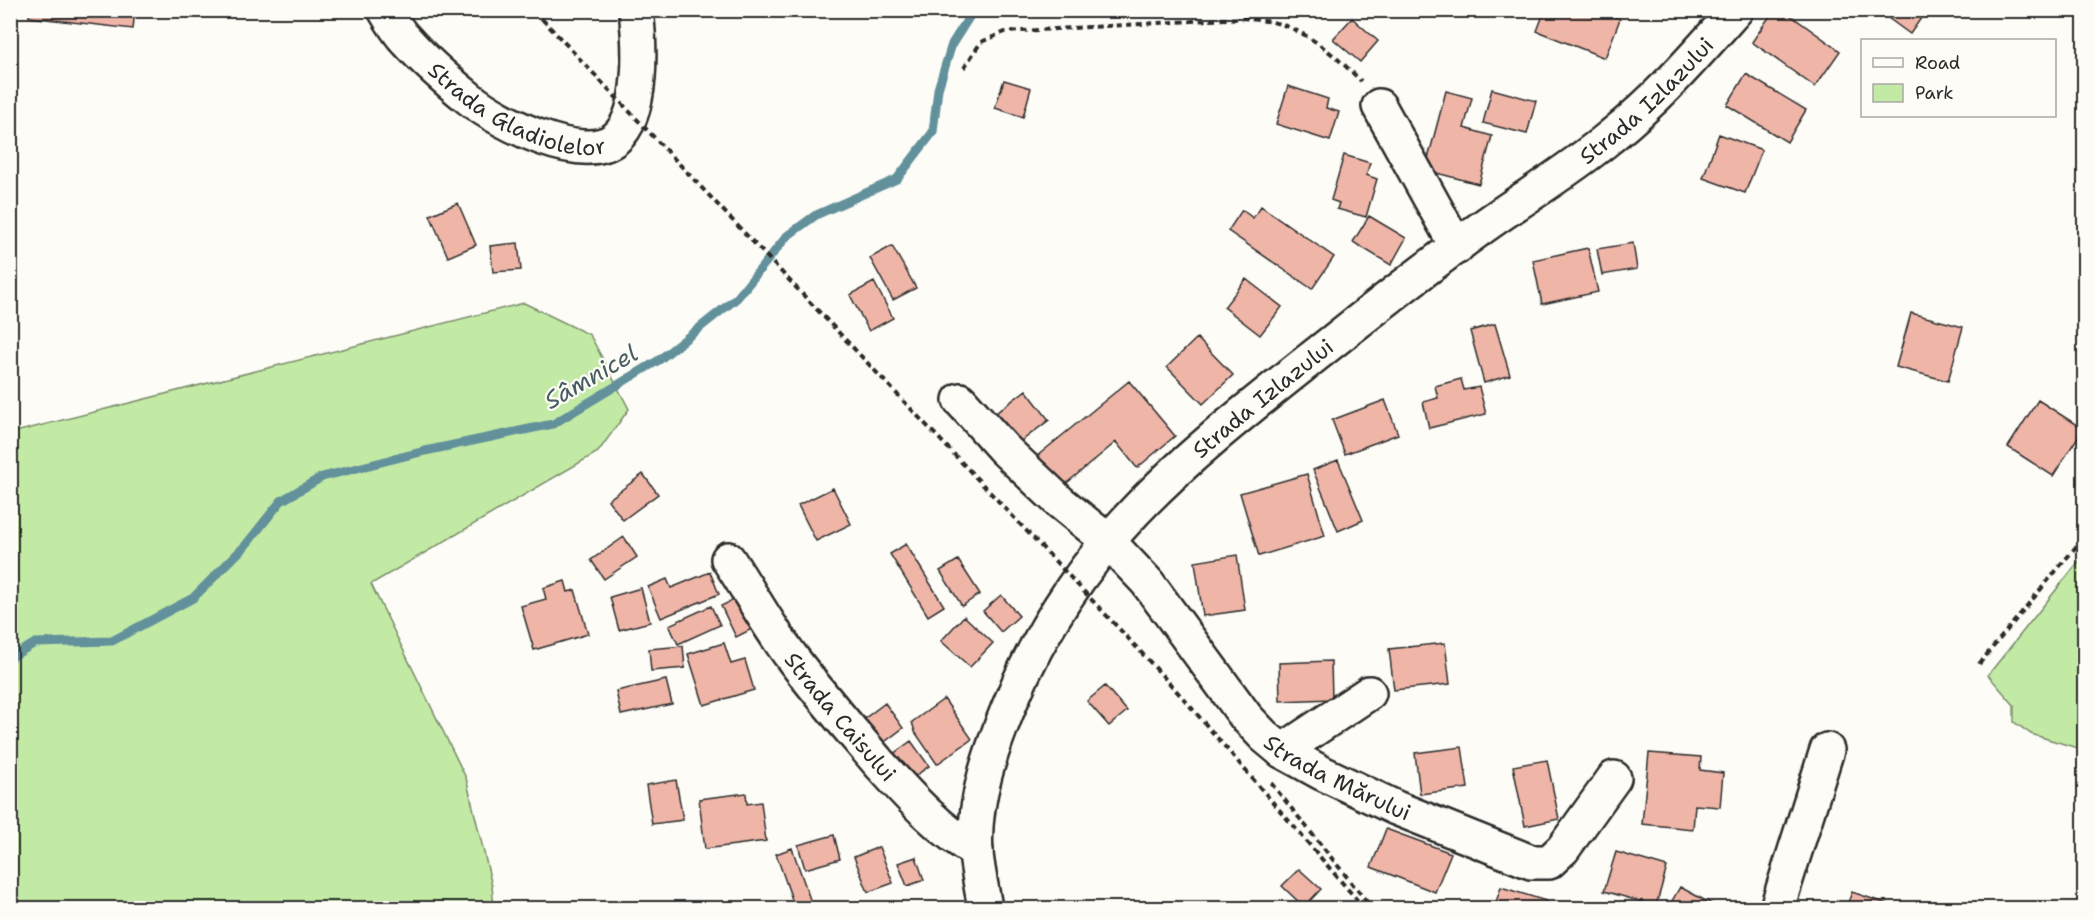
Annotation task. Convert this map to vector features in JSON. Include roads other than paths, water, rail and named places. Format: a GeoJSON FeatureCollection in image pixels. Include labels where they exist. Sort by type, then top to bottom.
{"type":"FeatureCollection","features":[{"type":"Feature","properties":{"kind":"street","name":"Strada Gladiolelor"},"geometry":{"type":"LineString","coordinates":[[385,10],[405,40],[471,100],[520,129],[566,147],[600,147],[617,138],[627,123],[637,95],[639,41],[636,10]]}},
{"type":"Feature","properties":{"kind":"street","name":"Strada Izlazului"},"geometry":{"type":"LineString","coordinates":[[985,909],[976,851],[977,815],[985,773],[1021,677],[1058,608],[1082,572],[1163,482],[1224,428],[1457,247],[1617,132],[1644,109],[1736,10]]}},
{"type":"Feature","properties":{"kind":"street"},"geometry":{"type":"LineString","coordinates":[[1379,106],[1457,247]]}},
{"type":"Feature","properties":{"kind":"street","name":"Strada Mărului"},"geometry":{"type":"LineString","coordinates":[[960,400],[1004,449],[1108,541],[1147,582],[1246,717],[1273,744],[1396,808],[1531,862],[1549,862],[1563,849],[1614,778]]}},
{"type":"Feature","properties":{"kind":"street","name":"Strada Caisului"},"geometry":{"type":"LineString","coordinates":[[728,559],[792,658],[846,724],[897,783],[932,818],[954,839],[976,851]]}},
{"type":"Feature","properties":{"kind":"street"},"geometry":{"type":"LineString","coordinates":[[1273,744],[1369,693]]}},
{"type":"Feature","properties":{"kind":"street"},"geometry":{"type":"LineString","coordinates":[[1778,909],[1827,750]]}},
{"type":"Feature","properties":{"kind":"waterway","name":"Sâmnicel"},"geometry":{"type":"LineString","coordinates":[[10,658],[35,643],[112,641],[193,598],[245,546],[281,501],[322,477],[425,451],[553,424],[659,360],[737,298],[787,236],[816,215],[897,179],[933,132],[938,89],[952,44],[976,10]]}}]}
